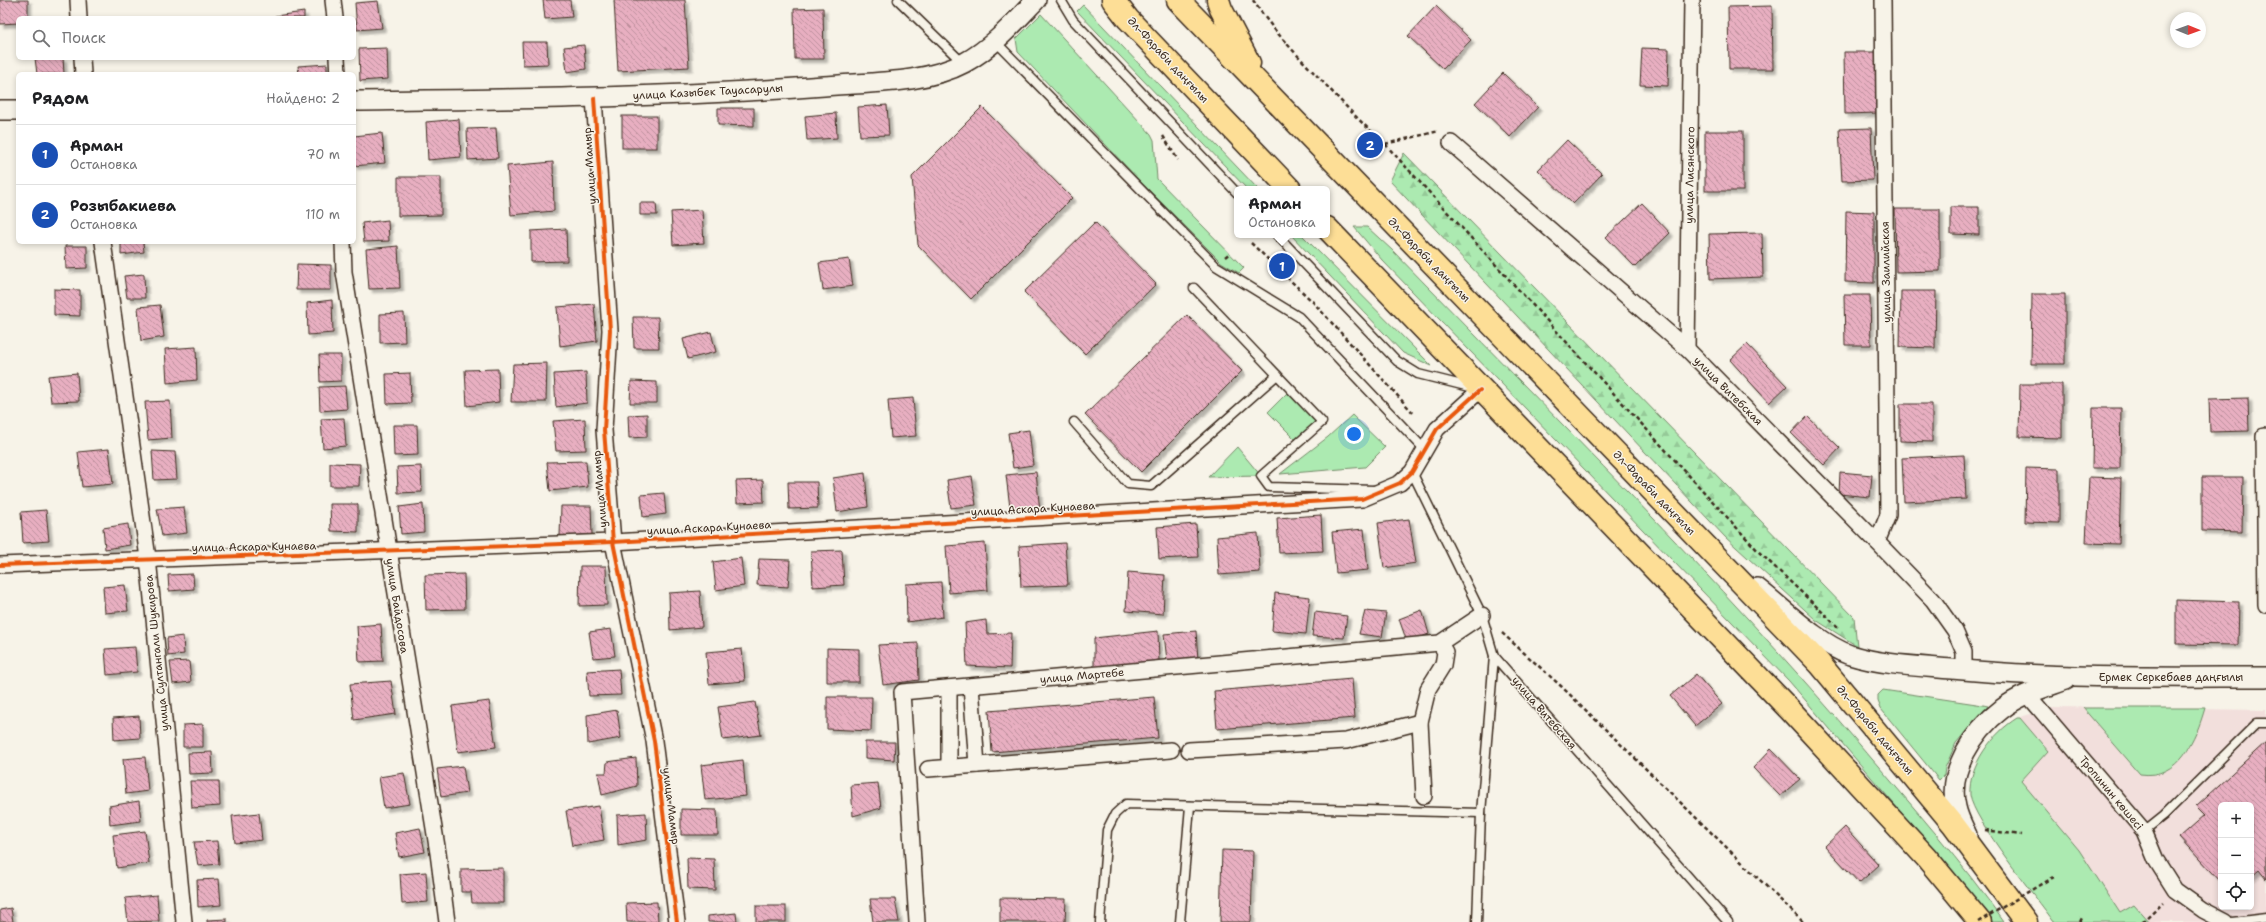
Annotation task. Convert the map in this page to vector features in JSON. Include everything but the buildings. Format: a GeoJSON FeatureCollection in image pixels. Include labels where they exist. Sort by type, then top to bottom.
{"type":"FeatureCollection","features":[{"type":"Feature","properties":{"kind":"main road","name":"Әл-Фараби даңғылы"},"geometry":{"type":"LineString","coordinates":[[1113,0],[1128,19],[1287,186]]}},
{"type":"Feature","properties":{"kind":"main road","name":"Әл-Фараби даңғылы"},"geometry":{"type":"LineString","coordinates":[[1178,0],[1260,83],[1704,546],[1820,664],[1953,824],[2026,922]]}},
{"type":"Feature","properties":{"kind":"main road"},"geometry":{"type":"LineString","coordinates":[[1218,0],[1221,9],[1260,83]]}},
{"type":"Feature","properties":{"kind":"main road"},"geometry":{"type":"LineString","coordinates":[[1330,231],[1480,390],[1791,711],[1926,857],[1979,922]]}},
{"type":"Feature","properties":{"kind":"street"},"geometry":{"type":"LineString","coordinates":[[78,0],[79,16]]}},
{"type":"Feature","properties":{"kind":"street"},"geometry":{"type":"LineString","coordinates":[[333,0],[334,16]]}},
{"type":"Feature","properties":{"kind":"street","name":"улица Казыбек Тауасарулы"},"geometry":{"type":"LineString","coordinates":[[356,101],[594,98],[795,88],[914,79],[964,64],[995,41],[1036,0]]}},
{"type":"Feature","properties":{"kind":"street"},"geometry":{"type":"LineString","coordinates":[[1104,0],[1128,19]]}},
{"type":"Feature","properties":{"kind":"street","name":"улица Лисянского"},"geometry":{"type":"LineString","coordinates":[[1687,349],[1692,0]]}},
{"type":"Feature","properties":{"kind":"street","name":"улица Заилийская"},"geometry":{"type":"LineString","coordinates":[[1877,542],[1888,515],[1882,0]]}},
{"type":"Feature","properties":{"kind":"street"},"geometry":{"type":"LineString","coordinates":[[82,60],[83,72]]}},
{"type":"Feature","properties":{"kind":"street"},"geometry":{"type":"LineString","coordinates":[[337,60],[338,72]]}},
{"type":"Feature","properties":{"kind":"street","name":"улица Мамыр"},"geometry":{"type":"LineString","coordinates":[[594,98],[610,330],[604,430],[614,542],[654,741],[677,922]]}},
{"type":"Feature","properties":{"kind":"street"},"geometry":{"type":"LineString","coordinates":[[0,110],[16,110]]}},
{"type":"Feature","properties":{"kind":"street","name":"улица Витебская"},"geometry":{"type":"LineString","coordinates":[[1451,143],[1687,349],[1877,542],[1933,600],[1955,631],[1964,652],[1964,670]]}},
{"type":"Feature","properties":{"kind":"street","name":"улица Султангали Шукирова"},"geometry":{"type":"LineString","coordinates":[[104,244],[148,558],[184,922]]}},
{"type":"Feature","properties":{"kind":"street","name":"улица Байдосова"},"geometry":{"type":"LineString","coordinates":[[343,244],[344,272],[388,552],[438,853],[447,922]]}},
{"type":"Feature","properties":{"kind":"street"},"geometry":{"type":"LineString","coordinates":[[1412,472],[1437,429],[1480,390]]}},
{"type":"Feature","properties":{"kind":"street"},"geometry":{"type":"LineString","coordinates":[[2264,436],[2266,605]]}},
{"type":"Feature","properties":{"kind":"street","name":"улица Аскара Кунаева"},"geometry":{"type":"LineString","coordinates":[[0,565],[148,558],[388,552],[614,542],[1362,499],[1400,483],[1412,472]]}},
{"type":"Feature","properties":{"kind":"street","name":"Ермек Серкебаев даңғылы"},"geometry":{"type":"LineString","coordinates":[[1704,546],[1824,641],[1849,654],[1895,663],[1964,670],[2075,677],[2266,677]]}},
{"type":"Feature","properties":{"kind":"street","name":"улица Мартебе"},"geometry":{"type":"LineString","coordinates":[[917,922],[902,692],[1440,644],[1482,615]]}},
{"type":"Feature","properties":{"kind":"street"},"geometry":{"type":"LineString","coordinates":[[1424,796],[1420,722],[1428,689],[1443,665],[1445,652],[1440,644]]}},
{"type":"Feature","properties":{"kind":"street"},"geometry":{"type":"LineString","coordinates":[[1980,859],[1961,822],[1955,806],[1954,790],[1958,771],[1964,755],[1982,726],[2002,708],[2027,694],[2075,677]]}},
{"type":"Feature","properties":{"kind":"street"},"geometry":{"type":"LineString","coordinates":[[971,686],[977,765]]}},
{"type":"Feature","properties":{"kind":"street"},"geometry":{"type":"LineString","coordinates":[[949,688],[949,767]]}},
{"type":"Feature","properties":{"kind":"street","name":"Тропинин көшесі"},"geometry":{"type":"LineString","coordinates":[[2027,694],[2144,831],[2156,860],[2175,890],[2203,910],[2226,922]]}},
{"type":"Feature","properties":{"kind":"street"},"geometry":{"type":"LineString","coordinates":[[1189,750],[1346,741],[1420,722]]}},
{"type":"Feature","properties":{"kind":"street"},"geometry":{"type":"LineString","coordinates":[[928,769],[1171,750]]}},
{"type":"Feature","properties":{"kind":"lane"},"geometry":{"type":"LineString","coordinates":[[898,0],[964,64]]}},
{"type":"Feature","properties":{"kind":"lane"},"geometry":{"type":"LineString","coordinates":[[1062,0],[1073,20],[1234,190]]}},
{"type":"Feature","properties":{"kind":"lane"},"geometry":{"type":"LineString","coordinates":[[995,41],[1216,266],[1299,317],[1425,450]]}},
{"type":"Feature","properties":{"kind":"lane"},"geometry":{"type":"LineString","coordinates":[[1280,238],[1397,361],[1418,374],[1480,390]]}},
{"type":"Feature","properties":{"kind":"lane"},"geometry":{"type":"LineString","coordinates":[[1194,288],[1322,422],[1261,476],[1269,487],[1382,491]]}},
{"type":"Feature","properties":{"kind":"lane"},"geometry":{"type":"LineString","coordinates":[[1074,422],[1128,484],[1151,486],[1277,375]]}},
{"type":"Feature","properties":{"kind":"lane","name":"улица Витебская"},"geometry":{"type":"LineString","coordinates":[[1412,472],[1482,615],[1494,656],[1728,922]]}},
{"type":"Feature","properties":{"kind":"lane"},"geometry":{"type":"LineString","coordinates":[[1477,922],[1481,813],[1494,656]]}},
{"type":"Feature","properties":{"kind":"lane"},"geometry":{"type":"LineString","coordinates":[[2144,831],[2164,815],[2257,723],[2266,723]]}},
{"type":"Feature","properties":{"kind":"lane"},"geometry":{"type":"LineString","coordinates":[[1100,922],[1107,830],[1115,814],[1126,804],[1481,813]]}},
{"type":"Feature","properties":{"kind":"lane"},"geometry":{"type":"LineString","coordinates":[[1180,922],[1190,806]]}},
{"type":"Feature","properties":{"kind":"lane"},"geometry":{"type":"LineString","coordinates":[[2233,922],[2266,918]]}},
{"type":"Feature","properties":{"kind":"path"},"geometry":{"type":"LineString","coordinates":[[1253,0],[1264,18],[1296,54],[1368,130],[1385,144],[1759,552],[1826,617],[1842,629]]}},
{"type":"Feature","properties":{"kind":"path"},"geometry":{"type":"LineString","coordinates":[[1385,144],[1439,131],[1451,143]]}},
{"type":"Feature","properties":{"kind":"path"},"geometry":{"type":"LineString","coordinates":[[1251,243],[1313,302],[1415,415]]}},
{"type":"Feature","properties":{"kind":"path"},"geometry":{"type":"LineString","coordinates":[[1482,615],[1562,687],[1802,922]]}},
{"type":"Feature","properties":{"kind":"path"},"geometry":{"type":"LineString","coordinates":[[1985,830],[2020,835]]}},
{"type":"Feature","properties":{"kind":"path"},"geometry":{"type":"LineString","coordinates":[[1979,922],[2053,877]]}},
{"type":"Feature","properties":{"kind":"path"},"geometry":{"type":"LineString","coordinates":[[2142,922],[2175,890]]}},
{"type":"Feature","properties":{"kind":"path"},"geometry":{"type":"LineString","coordinates":[[2080,922],[2083,916]]}},
{"type":"Feature","properties":{"kind":"shaded area"},"geometry":{"type":"Polygon","coordinates":[[[2054,707],[2266,710],[2266,922],[2054,922],[1984,827],[1970,796],[1972,776],[1982,754],[2003,727],[2017,718],[2054,707]]]}},
{"type":"Feature","properties":{"kind":"green space"},"geometry":{"type":"Polygon","coordinates":[[[1083,5],[1255,186],[1244,186],[1077,11],[1083,5]]]}},
{"type":"Feature","properties":{"kind":"green space"},"geometry":{"type":"Polygon","coordinates":[[[1041,14],[1151,134],[1154,140],[1157,179],[1244,268],[1239,273],[1221,262],[1139,180],[1018,52],[1016,39],[1041,14]]]}},
{"type":"Feature","properties":{"kind":"green space"},"geometry":{"type":"Polygon","coordinates":[[[1404,153],[1854,617],[1857,646],[1816,620],[1725,537],[1390,181],[1404,153]]]}},
{"type":"Feature","properties":{"kind":"green space"},"geometry":{"type":"Polygon","coordinates":[[[1354,227],[1367,227],[1392,250],[1633,497],[1752,623],[1919,814],[1954,856],[2004,922],[1989,922],[1923,838],[1789,681],[1382,260],[1354,227]]]}},
{"type":"Feature","properties":{"kind":"green space"},"geometry":{"type":"Polygon","coordinates":[[[1294,238],[1305,238],[1432,366],[1403,353],[1294,238]]]}},
{"type":"Feature","properties":{"kind":"green space"},"geometry":{"type":"Polygon","coordinates":[[[1291,389],[1322,422],[1299,443],[1268,412],[1291,389]]]}},
{"type":"Feature","properties":{"kind":"green space"},"geometry":{"type":"Polygon","coordinates":[[[1352,415],[1385,447],[1365,467],[1280,474],[1328,437],[1352,415]]]}},
{"type":"Feature","properties":{"kind":"green space"},"geometry":{"type":"Polygon","coordinates":[[[1237,447],[1261,476],[1208,477],[1237,447]]]}},
{"type":"Feature","properties":{"kind":"green space"},"geometry":{"type":"Polygon","coordinates":[[[1883,690],[1988,706],[1956,743],[1945,768],[1944,775],[1939,780],[1881,709],[1878,701],[1878,695],[1883,690]]]}},
{"type":"Feature","properties":{"kind":"green space"},"geometry":{"type":"Polygon","coordinates":[[[2083,708],[2205,708],[2197,732],[2184,755],[2165,771],[2154,774],[2140,774],[2083,708]]]}},
{"type":"Feature","properties":{"kind":"green space"},"geometry":{"type":"Polygon","coordinates":[[[2017,718],[2020,718],[2048,751],[2021,781],[2079,850],[2120,913],[2134,905],[2149,922],[2054,922],[1993,840],[1974,807],[1970,795],[1970,784],[1978,761],[1991,741],[2008,724],[2017,718]]]}},
{"type":"Feature","properties":{"kind":"cycle path"},"geometry":{"type":"LineString","coordinates":[[594,98],[610,330],[604,430],[613,542],[654,741],[677,922]]}},
{"type":"Feature","properties":{"kind":"cycle path"},"geometry":{"type":"LineString","coordinates":[[0,565],[613,542],[1362,499],[1400,483],[1412,472],[1437,429],[1480,390]]}},
{"type":"Feature","properties":{"kind":"place","name":"Розыбакиева"},"geometry":{"type":"Point","coordinates":[1370,145]}},
{"type":"Feature","properties":{"kind":"place","name":"Арман"},"geometry":{"type":"Point","coordinates":[1282,266]}}]}
